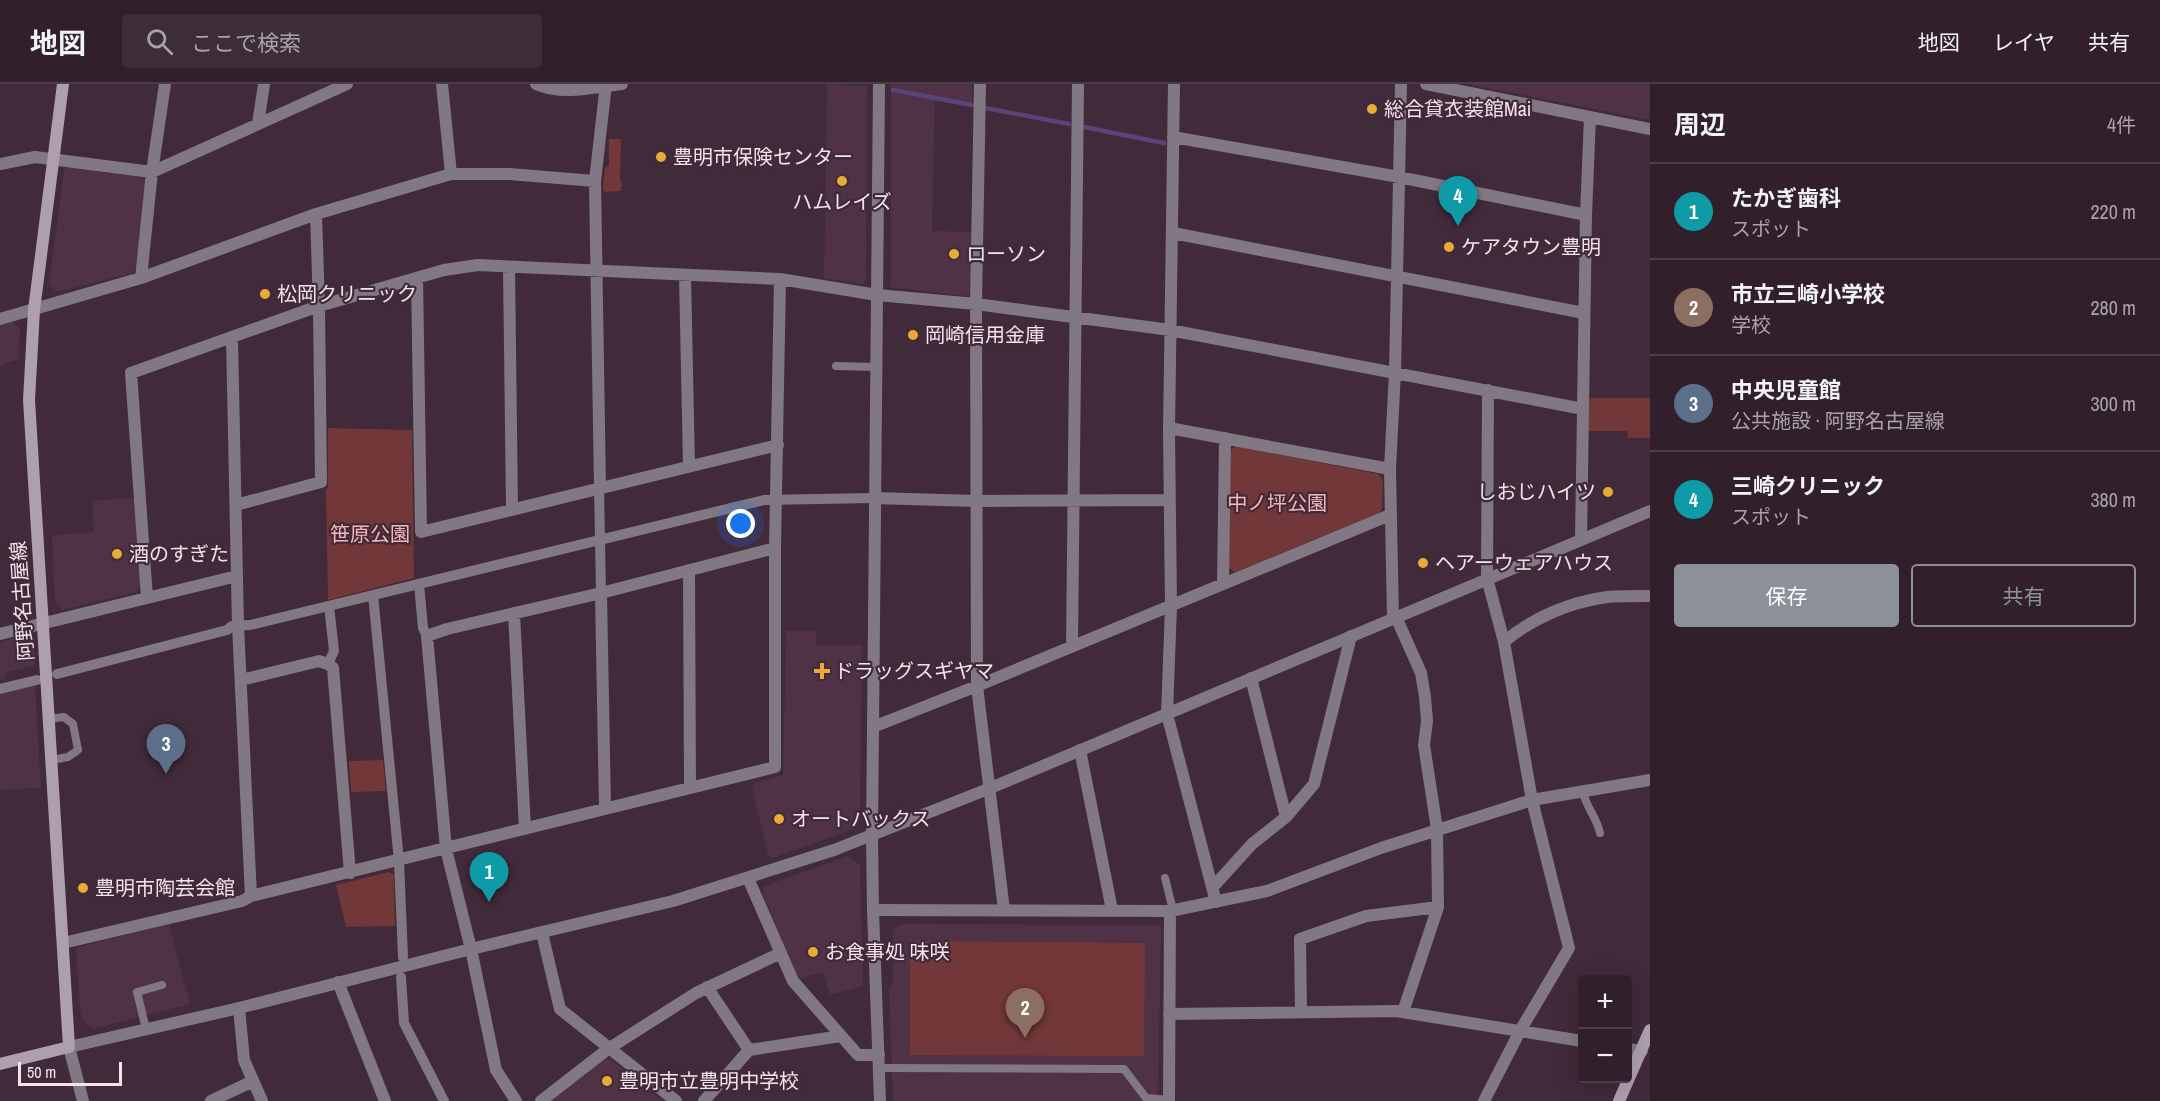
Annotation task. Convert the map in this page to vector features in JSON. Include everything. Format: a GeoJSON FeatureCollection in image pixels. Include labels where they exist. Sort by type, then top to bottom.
{"type":"FeatureCollection","features":[{"type":"Feature","properties":{"kind":"main road","name":"阿野名古屋線"},"geometry":{"type":"LineString","coordinates":[[63,84],[34,310],[29,400],[69,1047]]}},
{"type":"Feature","properties":{"kind":"main road"},"geometry":{"type":"LineString","coordinates":[[1619,1101],[1646,1052],[1650,1030]]}},
{"type":"Feature","properties":{"kind":"main road"},"geometry":{"type":"LineString","coordinates":[[0,1064],[69,1047]]}},
{"type":"Feature","properties":{"kind":"street"},"geometry":{"type":"LineString","coordinates":[[141,278],[152,172],[165,84]]}},
{"type":"Feature","properties":{"kind":"street"},"geometry":{"type":"LineString","coordinates":[[258,124],[264,84]]}},
{"type":"Feature","properties":{"kind":"street"},"geometry":{"type":"LineString","coordinates":[[0,164],[35,157],[152,172],[347,84]]}},
{"type":"Feature","properties":{"kind":"street"},"geometry":{"type":"LineString","coordinates":[[442,84],[451,174]]}},
{"type":"Feature","properties":{"kind":"street"},"geometry":{"type":"LineString","coordinates":[[536,84],[574,90],[622,84]]}},
{"type":"Feature","properties":{"kind":"street"},"geometry":{"type":"LineString","coordinates":[[879,84],[872,836],[880,1101]]}},
{"type":"Feature","properties":{"kind":"street"},"geometry":{"type":"LineString","coordinates":[[980,84],[976,304],[977,686],[1004,910]]}},
{"type":"Feature","properties":{"kind":"street"},"geometry":{"type":"LineString","coordinates":[[1072,646],[1078,84]]}},
{"type":"Feature","properties":{"kind":"street"},"geometry":{"type":"LineString","coordinates":[[1174,84],[1169,428],[1171,606],[1167,714],[1216,902]]}},
{"type":"Feature","properties":{"kind":"street"},"geometry":{"type":"LineString","coordinates":[[1401,84],[1395,372],[1390,469],[1394,617],[1421,673],[1424,689],[1427,721],[1424,746],[1437,829],[1438,907],[1403,1012]]}},
{"type":"Feature","properties":{"kind":"street"},"geometry":{"type":"LineString","coordinates":[[1426,84],[1650,129]]}},
{"type":"Feature","properties":{"kind":"street"},"geometry":{"type":"LineString","coordinates":[[605,808],[595,181],[606,85]]}},
{"type":"Feature","properties":{"kind":"street"},"geometry":{"type":"LineString","coordinates":[[1581,539],[1586,215],[1590,117]]}},
{"type":"Feature","properties":{"kind":"street"},"geometry":{"type":"LineString","coordinates":[[1173,137],[1399,177],[1586,215]]}},
{"type":"Feature","properties":{"kind":"street"},"geometry":{"type":"LineString","coordinates":[[0,319],[141,278],[316,214],[451,174],[509,174],[595,181]]}},
{"type":"Feature","properties":{"kind":"street"},"geometry":{"type":"LineString","coordinates":[[236,505],[321,482],[316,214]]}},
{"type":"Feature","properties":{"kind":"street"},"geometry":{"type":"LineString","coordinates":[[1173,233],[1584,313]]}},
{"type":"Feature","properties":{"kind":"street"},"geometry":{"type":"LineString","coordinates":[[147,597],[131,373],[319,306],[444,270],[478,265],[780,279],[877,295],[976,304],[1170,330],[1583,409]]}},
{"type":"Feature","properties":{"kind":"street"},"geometry":{"type":"LineString","coordinates":[[509,267],[512,509]]}},
{"type":"Feature","properties":{"kind":"street"},"geometry":{"type":"LineString","coordinates":[[685,275],[689,466]]}},
{"type":"Feature","properties":{"kind":"street"},"geometry":{"type":"LineString","coordinates":[[417,278],[421,532],[778,445]]}},
{"type":"Feature","properties":{"kind":"street"},"geometry":{"type":"LineString","coordinates":[[63,943],[242,901],[775,767],[775,548],[780,279]]}},
{"type":"Feature","properties":{"kind":"street"},"geometry":{"type":"LineString","coordinates":[[232,338],[238,626],[251,897]]}},
{"type":"Feature","properties":{"kind":"street"},"geometry":{"type":"LineString","coordinates":[[1484,1101],[1520,1031],[1569,948],[1532,800],[1504,642],[1487,578],[1488,390]]}},
{"type":"Feature","properties":{"kind":"street"},"geometry":{"type":"LineString","coordinates":[[1169,428],[1390,469]]}},
{"type":"Feature","properties":{"kind":"street"},"geometry":{"type":"LineString","coordinates":[[1223,584],[1225,438]]}},
{"type":"Feature","properties":{"kind":"street"},"geometry":{"type":"LineString","coordinates":[[57,675],[238,626],[250,625],[764,500],[874,498],[976,501],[1169,500]]}},
{"type":"Feature","properties":{"kind":"street"},"geometry":{"type":"LineString","coordinates":[[83,1101],[69,1047],[239,1008],[673,901],[748,879],[872,836],[988,789],[1650,511]]}},
{"type":"Feature","properties":{"kind":"street"},"geometry":{"type":"LineString","coordinates":[[873,727],[1390,515]]}},
{"type":"Feature","properties":{"kind":"street"},"geometry":{"type":"LineString","coordinates":[[427,636],[447,629],[601,593],[775,548]]}},
{"type":"Feature","properties":{"kind":"street"},"geometry":{"type":"LineString","coordinates":[[689,570],[690,788]]}},
{"type":"Feature","properties":{"kind":"street"},"geometry":{"type":"LineString","coordinates":[[0,634],[237,576]]}},
{"type":"Feature","properties":{"kind":"street"},"geometry":{"type":"LineString","coordinates":[[419,584],[423,628],[427,636],[446,849],[471,949],[496,1070],[516,1101]]}},
{"type":"Feature","properties":{"kind":"street"},"geometry":{"type":"LineString","coordinates":[[373,595],[399,861],[403,957]]}},
{"type":"Feature","properties":{"kind":"street"},"geometry":{"type":"LineString","coordinates":[[1504,642],[1532,622],[1574,606],[1607,597],[1650,596]]}},
{"type":"Feature","properties":{"kind":"street"},"geometry":{"type":"LineString","coordinates":[[328,606],[334,651],[328,664]]}},
{"type":"Feature","properties":{"kind":"street"},"geometry":{"type":"LineString","coordinates":[[514,613],[525,829]]}},
{"type":"Feature","properties":{"kind":"street"},"geometry":{"type":"LineString","coordinates":[[1212,887],[1252,844],[1286,817],[1314,784],[1351,636]]}},
{"type":"Feature","properties":{"kind":"street"},"geometry":{"type":"LineString","coordinates":[[241,680],[319,661],[333,668],[350,873]]}},
{"type":"Feature","properties":{"kind":"street"},"geometry":{"type":"LineString","coordinates":[[1251,678],[1286,817]]}},
{"type":"Feature","properties":{"kind":"street"},"geometry":{"type":"LineString","coordinates":[[0,689],[37,680]]}},
{"type":"Feature","properties":{"kind":"street"},"geometry":{"type":"LineString","coordinates":[[1080,750],[1112,910]]}},
{"type":"Feature","properties":{"kind":"street"},"geometry":{"type":"LineString","coordinates":[[873,910],[1171,911],[1267,891],[1381,848],[1532,800],[1650,780]]}},
{"type":"Feature","properties":{"kind":"street"},"geometry":{"type":"LineString","coordinates":[[748,879],[793,981],[858,1055],[879,1055]]}},
{"type":"Feature","properties":{"kind":"street"},"geometry":{"type":"LineString","coordinates":[[1301,1012],[1300,939],[1366,916],[1438,907]]}},
{"type":"Feature","properties":{"kind":"street"},"geometry":{"type":"LineString","coordinates":[[1169,1101],[1171,911]]}},
{"type":"Feature","properties":{"kind":"street"},"geometry":{"type":"LineString","coordinates":[[542,933],[560,1009],[676,1101]]}},
{"type":"Feature","properties":{"kind":"street"},"geometry":{"type":"LineString","coordinates":[[541,1101],[608,1049],[707,987],[781,953]]}},
{"type":"Feature","properties":{"kind":"street"},"geometry":{"type":"LineString","coordinates":[[401,977],[404,1023],[444,1101]]}},
{"type":"Feature","properties":{"kind":"street"},"geometry":{"type":"LineString","coordinates":[[338,982],[385,1101]]}},
{"type":"Feature","properties":{"kind":"street"},"geometry":{"type":"LineString","coordinates":[[707,987],[749,1050]]}},
{"type":"Feature","properties":{"kind":"street"},"geometry":{"type":"LineString","coordinates":[[239,1008],[244,1060],[262,1101]]}},
{"type":"Feature","properties":{"kind":"street"},"geometry":{"type":"LineString","coordinates":[[1169,1014],[1403,1012],[1578,1040]]}},
{"type":"Feature","properties":{"kind":"street"},"geometry":{"type":"LineString","coordinates":[[704,1101],[749,1050],[841,1036]]}},
{"type":"Feature","properties":{"kind":"street"},"geometry":{"type":"LineString","coordinates":[[211,1101],[253,1081]]}},
{"type":"Feature","properties":{"kind":"lane"},"geometry":{"type":"LineString","coordinates":[[836,366],[876,367]]}},
{"type":"Feature","properties":{"kind":"lane"},"geometry":{"type":"LineString","coordinates":[[49,719],[64,717],[73,724],[78,750],[68,758],[52,760]]}},
{"type":"Feature","properties":{"kind":"lane"},"geometry":{"type":"LineString","coordinates":[[1583,792],[1585,804],[1599,826],[1600,833]]}},
{"type":"Feature","properties":{"kind":"lane"},"geometry":{"type":"LineString","coordinates":[[1165,878],[1171,911]]}},
{"type":"Feature","properties":{"kind":"lane"},"geometry":{"type":"LineString","coordinates":[[146,1029],[136,992],[162,985]]}},
{"type":"Feature","properties":{"kind":"lane"},"geometry":{"type":"LineString","coordinates":[[879,1068],[1124,1069],[1146,1098],[1169,1101]]}},
{"type":"Feature","properties":{"kind":"shaded area"},"geometry":{"type":"Polygon","coordinates":[[[827,84],[867,86],[866,279],[862,284],[824,278],[827,84]]]}},
{"type":"Feature","properties":{"kind":"shaded area"},"geometry":{"type":"Polygon","coordinates":[[[891,84],[972,84],[972,104],[935,98],[932,231],[972,232],[971,292],[966,296],[891,287],[891,84]]]}},
{"type":"Feature","properties":{"kind":"shaded area"},"geometry":{"type":"Polygon","coordinates":[[[1465,84],[1650,84],[1650,120],[1543,99],[1465,84]]]}},
{"type":"Feature","properties":{"kind":"shaded area"},"geometry":{"type":"Polygon","coordinates":[[[70,166],[142,176],[148,183],[133,273],[57,292],[49,284],[64,170],[70,166]]]}},
{"type":"Feature","properties":{"kind":"shaded area"},"geometry":{"type":"Polygon","coordinates":[[[13,322],[20,329],[18,360],[0,365],[0,325],[13,322]]]}},
{"type":"Feature","properties":{"kind":"shaded area"},"geometry":{"type":"Polygon","coordinates":[[[134,498],[141,587],[136,592],[63,610],[55,603],[52,535],[94,532],[92,501],[134,498]]]}},
{"type":"Feature","properties":{"kind":"shaded area"},"geometry":{"type":"Polygon","coordinates":[[[786,631],[816,631],[816,645],[862,645],[860,819],[851,830],[773,858],[768,854],[752,787],[755,783],[783,775],[786,631]]]}},
{"type":"Feature","properties":{"kind":"shaded area"},"geometry":{"type":"Polygon","coordinates":[[[24,635],[33,642],[35,665],[5,673],[5,678],[0,680],[0,642],[24,635]]]}},
{"type":"Feature","properties":{"kind":"shaded area"},"geometry":{"type":"Polygon","coordinates":[[[35,686],[41,788],[0,790],[0,692],[35,686]]]}},
{"type":"Feature","properties":{"kind":"shaded area"},"geometry":{"type":"Polygon","coordinates":[[[848,856],[860,865],[863,986],[830,995],[823,972],[798,979],[762,892],[764,886],[848,856]]]}},
{"type":"Feature","properties":{"kind":"shaded area"},"geometry":{"type":"Polygon","coordinates":[[[169,924],[190,1004],[93,1029],[81,1019],[76,950],[78,947],[169,924]]]}},
{"type":"Feature","properties":{"kind":"shaded area"},"geometry":{"type":"Polygon","coordinates":[[[902,924],[1161,925],[1158,1101],[893,1101],[889,989],[893,982],[893,930],[902,924]]]}},
{"type":"Feature","properties":{"kind":"shaded area","name":"豊明市立豊明中学校"},"geometry":{"type":"Polygon","coordinates":[[[606,1058],[612,1061],[663,1101],[551,1101],[606,1058]]]}},
{"type":"Feature","properties":{"kind":"green space"},"geometry":{"type":"Polygon","coordinates":[[[609,139],[621,139],[621,191],[605,192],[603,189],[605,168],[609,165],[609,139]]]}},
{"type":"Feature","properties":{"kind":"green space"},"geometry":{"type":"Polygon","coordinates":[[[1589,398],[1650,398],[1650,438],[1628,438],[1627,431],[1589,431],[1589,398]]]}},
{"type":"Feature","properties":{"kind":"green space","name":"笹原公園"},"geometry":{"type":"Polygon","coordinates":[[[328,428],[412,430],[414,578],[328,600],[326,490],[328,487],[328,428]]]}},
{"type":"Feature","properties":{"kind":"green space","name":"中ノ坪公園"},"geometry":{"type":"Polygon","coordinates":[[[1236,446],[1378,474],[1383,480],[1382,509],[1380,513],[1235,572],[1227,566],[1229,452],[1236,446]]]}},
{"type":"Feature","properties":{"kind":"green space"},"geometry":{"type":"Polygon","coordinates":[[[383,760],[386,791],[351,792],[349,761],[383,760]]]}},
{"type":"Feature","properties":{"kind":"green space"},"geometry":{"type":"Polygon","coordinates":[[[389,872],[394,875],[395,926],[346,927],[336,885],[389,872]]]}},
{"type":"Feature","properties":{"kind":"green space"},"geometry":{"type":"Polygon","coordinates":[[[910,941],[1145,943],[1144,1056],[910,1055],[910,941]]]}},
{"type":"Feature","properties":{"kind":"waterway"},"geometry":{"type":"LineString","coordinates":[[893,90],[972,105]]}},
{"type":"Feature","properties":{"kind":"waterway"},"geometry":{"type":"LineString","coordinates":[[986,108],[1069,124]]}},
{"type":"Feature","properties":{"kind":"waterway"},"geometry":{"type":"LineString","coordinates":[[1084,127],[1164,143]]}},
{"type":"Feature","properties":{"kind":"place","name":"総合貸衣装館Mai"},"geometry":{"type":"Point","coordinates":[1372,109]}},
{"type":"Feature","properties":{"kind":"place","name":"豊明市保険センター"},"geometry":{"type":"Point","coordinates":[661,157]}},
{"type":"Feature","properties":{"kind":"place","name":"ハムレイズ"},"geometry":{"type":"Point","coordinates":[842,181]}},
{"type":"Feature","properties":{"kind":"place","name":"三崎クリニック"},"geometry":{"type":"Point","coordinates":[1458,226]}},
{"type":"Feature","properties":{"kind":"place","name":"ケアタウン豊明"},"geometry":{"type":"Point","coordinates":[1449,247]}},
{"type":"Feature","properties":{"kind":"place","name":"ローソン"},"geometry":{"type":"Point","coordinates":[954,254]}},
{"type":"Feature","properties":{"kind":"place","name":"松岡クリニック"},"geometry":{"type":"Point","coordinates":[265,294]}},
{"type":"Feature","properties":{"kind":"place","name":"岡崎信用金庫"},"geometry":{"type":"Point","coordinates":[913,335]}},
{"type":"Feature","properties":{"kind":"place","name":"しおじハイツ"},"geometry":{"type":"Point","coordinates":[1608,492]}},
{"type":"Feature","properties":{"kind":"place","name":"酒のすぎた"},"geometry":{"type":"Point","coordinates":[117,554]}},
{"type":"Feature","properties":{"kind":"place","name":"ヘアーウェアハウス"},"geometry":{"type":"Point","coordinates":[1423,563]}},
{"type":"Feature","properties":{"kind":"place","name":"ドラッグスギヤマ"},"geometry":{"type":"Point","coordinates":[822,671]}},
{"type":"Feature","properties":{"kind":"place","name":"中央児童館"},"geometry":{"type":"Point","coordinates":[166,774]}},
{"type":"Feature","properties":{"kind":"place","name":"オートバックス"},"geometry":{"type":"Point","coordinates":[779,819]}},
{"type":"Feature","properties":{"kind":"place","name":"豊明市陶芸会館"},"geometry":{"type":"Point","coordinates":[83,888]}},
{"type":"Feature","properties":{"kind":"place","name":"たかぎ歯科"},"geometry":{"type":"Point","coordinates":[489,902]}},
{"type":"Feature","properties":{"kind":"place","name":"お食事処 味咲"},"geometry":{"type":"Point","coordinates":[813,952]}},
{"type":"Feature","properties":{"kind":"place","name":"市立三崎小学校"},"geometry":{"type":"Point","coordinates":[1025,1038]}},
{"type":"Feature","properties":{"kind":"place","name":"豊明市立豊明中学校"},"geometry":{"type":"Point","coordinates":[607,1081]}}]}
